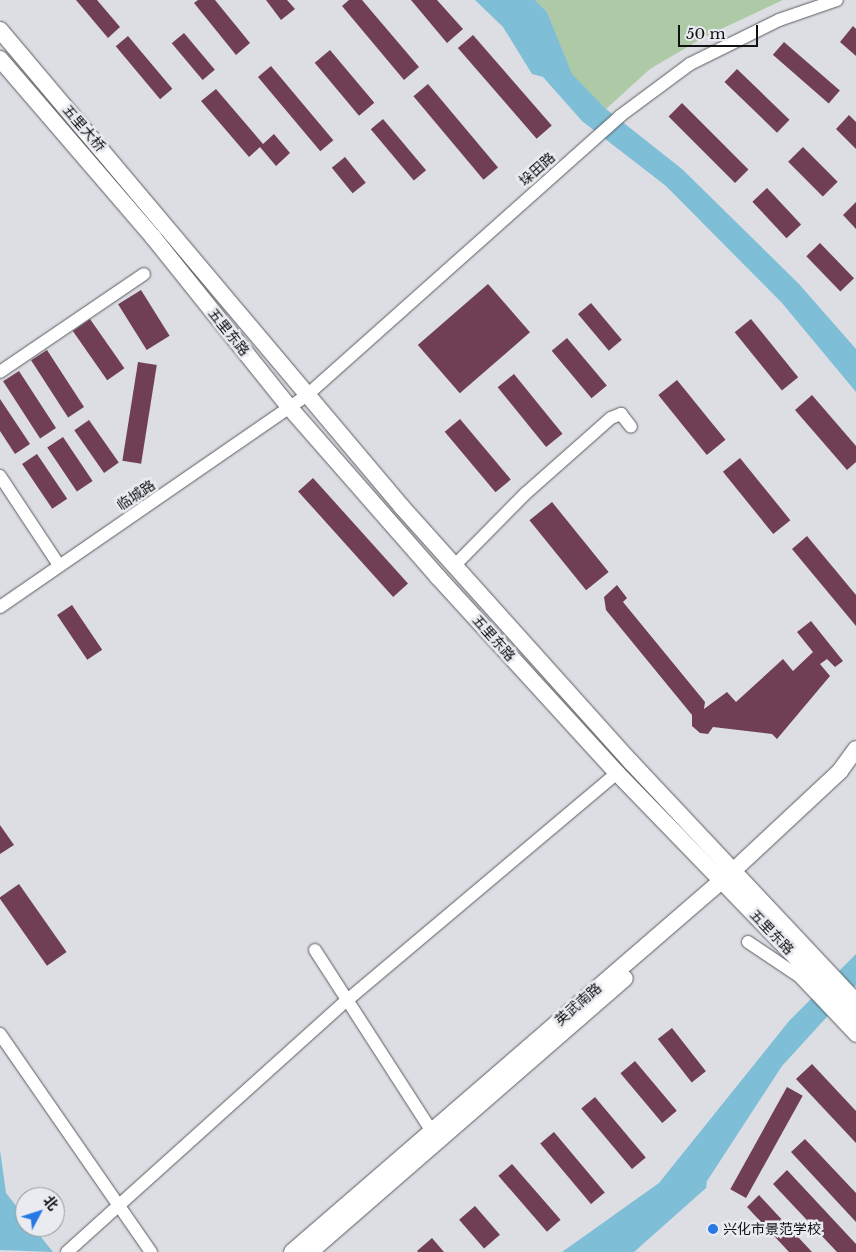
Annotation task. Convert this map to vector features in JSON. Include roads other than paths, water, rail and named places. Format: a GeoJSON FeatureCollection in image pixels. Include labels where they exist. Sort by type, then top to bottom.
{"type":"FeatureCollection","features":[{"type":"Feature","properties":{"kind":"main road","name":"五里大桥"},"geometry":{"type":"LineString","coordinates":[[0,30],[168,226]]}},
{"type":"Feature","properties":{"kind":"main road","name":"五里大桥"},"geometry":{"type":"LineString","coordinates":[[0,59],[153,237]]}},
{"type":"Feature","properties":{"kind":"main road","name":"五里东路"},"geometry":{"type":"LineString","coordinates":[[168,226],[306,396],[731,879],[803,964],[850,1013]]}},
{"type":"Feature","properties":{"kind":"main road","name":"五里东路"},"geometry":{"type":"LineString","coordinates":[[153,237],[290,408],[617,773],[731,879]]}},
{"type":"Feature","properties":{"kind":"main road","name":"英武南路"},"geometry":{"type":"LineString","coordinates":[[292,1252],[431,1130],[731,879],[840,771],[856,749]]}},
{"type":"Feature","properties":{"kind":"main road","name":"英武南路"},"geometry":{"type":"LineString","coordinates":[[310,1252],[856,766]]}},
{"type":"Feature","properties":{"kind":"street","name":"垛田路"},"geometry":{"type":"LineString","coordinates":[[290,408],[306,396],[620,116],[690,64],[779,20],[836,0]]}},
{"type":"Feature","properties":{"kind":"street"},"geometry":{"type":"LineString","coordinates":[[0,372],[144,274]]}},
{"type":"Feature","properties":{"kind":"street","name":"临城路"},"geometry":{"type":"LineString","coordinates":[[0,607],[290,408]]}},
{"type":"Feature","properties":{"kind":"street"},"geometry":{"type":"LineString","coordinates":[[455,565],[525,494],[612,418],[621,414],[631,427]]}},
{"type":"Feature","properties":{"kind":"street"},"geometry":{"type":"LineString","coordinates":[[0,476],[59,565]]}},
{"type":"Feature","properties":{"kind":"street"},"geometry":{"type":"LineString","coordinates":[[67,1252],[119,1209],[346,1002],[617,773]]}},
{"type":"Feature","properties":{"kind":"street"},"geometry":{"type":"LineString","coordinates":[[748,942],[803,964]]}},
{"type":"Feature","properties":{"kind":"street"},"geometry":{"type":"LineString","coordinates":[[315,950],[346,1002],[431,1130]]}},
{"type":"Feature","properties":{"kind":"street"},"geometry":{"type":"LineString","coordinates":[[850,1013],[856,1036]]}},
{"type":"Feature","properties":{"kind":"street"},"geometry":{"type":"LineString","coordinates":[[0,1034],[119,1209],[151,1252]]}},
{"type":"Feature","properties":{"kind":"water"},"geometry":{"type":"Polygon","coordinates":[[[475,0],[535,0],[547,12],[572,74],[606,109],[682,169],[799,284],[856,349],[856,392],[782,303],[666,186],[582,121],[543,77],[532,74],[503,27],[475,0]]]}},
{"type":"Feature","properties":{"kind":"water"},"geometry":{"type":"Polygon","coordinates":[[[856,954],[856,985],[782,1066],[707,1181],[706,1188],[634,1252],[562,1252],[659,1183],[789,1021],[856,954]]]}},
{"type":"Feature","properties":{"kind":"water"},"geometry":{"type":"Polygon","coordinates":[[[0,1150],[6,1193],[15,1204],[15,1237],[41,1237],[53,1252],[0,1250],[0,1150]]]}},
{"type":"Feature","properties":{"kind":"place","name":"兴化市景范学校"},"geometry":{"type":"Point","coordinates":[713,1229]}}]}
